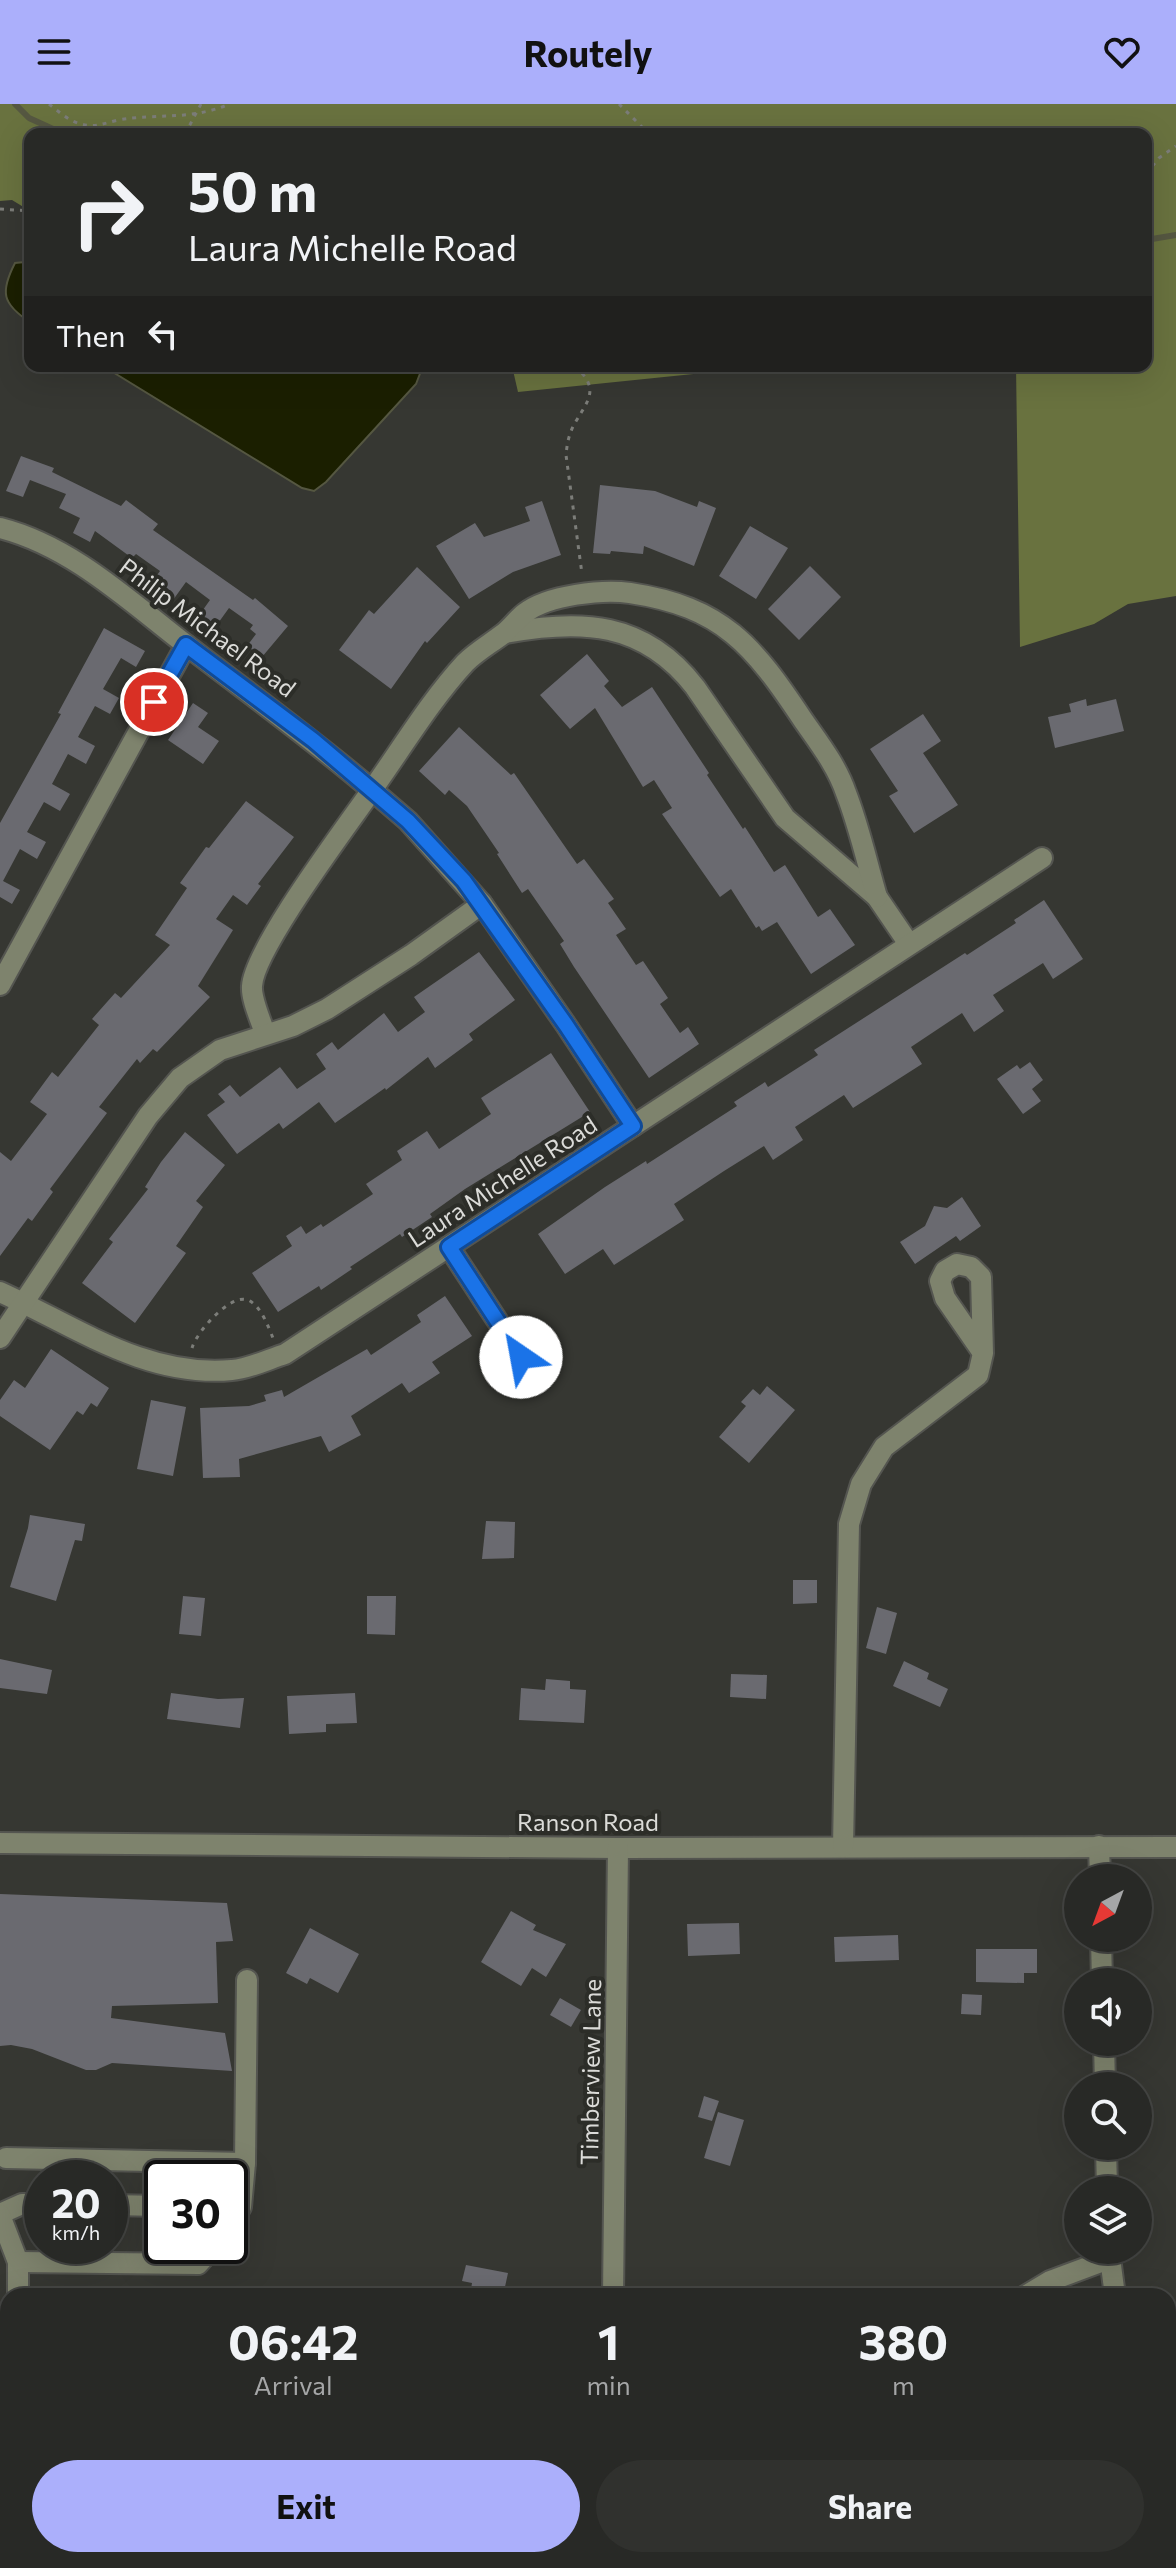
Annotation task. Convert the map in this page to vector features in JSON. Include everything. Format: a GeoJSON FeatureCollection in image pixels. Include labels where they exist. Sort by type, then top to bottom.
{"type":"FeatureCollection","features":[{"type":"Feature","properties":{"kind":"street","name":"Philip Michael Road"},"geometry":{"type":"LineString","coordinates":[[0,528],[87,568],[313,740],[408,821],[482,904],[633,1126]]}},
{"type":"Feature","properties":{"kind":"street"},"geometry":{"type":"LineString","coordinates":[[265,1034],[252,987],[258,963],[372,790],[465,664],[484,645],[505,633],[526,612],[584,593],[620,591],[688,605],[742,640],[775,678],[832,762],[846,791],[877,897]]}},
{"type":"Feature","properties":{"kind":"street"},"geometry":{"type":"LineString","coordinates":[[505,633],[556,625],[599,627],[631,635],[657,650],[686,675],[785,818],[877,897],[909,944]]}},
{"type":"Feature","properties":{"kind":"street"},"geometry":{"type":"LineString","coordinates":[[0,985],[186,645]]}},
{"type":"Feature","properties":{"kind":"street","name":"Laura Michelle Road"},"geometry":{"type":"LineString","coordinates":[[0,1292],[126,1354],[182,1370],[234,1371],[285,1354],[1042,858]]}},
{"type":"Feature","properties":{"kind":"street"},"geometry":{"type":"LineString","coordinates":[[0,1338],[163,1096],[180,1078],[220,1050],[293,1026],[327,1009],[411,955],[482,904]]}},
{"type":"Feature","properties":{"kind":"street"},"geometry":{"type":"LineString","coordinates":[[449,1247],[521,1357]]}},
{"type":"Feature","properties":{"kind":"street"},"geometry":{"type":"LineString","coordinates":[[843,1847],[849,1524],[861,1484],[884,1447],[978,1375],[983,1353]]}},
{"type":"Feature","properties":{"kind":"street","name":"Ranson Road"},"geometry":{"type":"LineString","coordinates":[[0,1843],[618,1848],[1176,1847]]}},
{"type":"Feature","properties":{"kind":"street"},"geometry":{"type":"LineString","coordinates":[[1099,1846],[1100,1864]]}},
{"type":"Feature","properties":{"kind":"street","name":"Timberview Lane"},"geometry":{"type":"LineString","coordinates":[[613,2288],[618,1848]]}},
{"type":"Feature","properties":{"kind":"street"},"geometry":{"type":"LineString","coordinates":[[245,2160],[247,1980]]}},
{"type":"Feature","properties":{"kind":"street"},"geometry":{"type":"LineString","coordinates":[[6,2158],[24,2162]]}},
{"type":"Feature","properties":{"kind":"street"},"geometry":{"type":"LineString","coordinates":[[18,2288],[18,2262],[0,2215],[24,2204]]}},
{"type":"Feature","properties":{"kind":"street"},"geometry":{"type":"LineString","coordinates":[[18,2262],[144,2263]]}},
{"type":"Feature","properties":{"kind":"street"},"geometry":{"type":"LineString","coordinates":[[1038,2288],[1087,2264]]}},
{"type":"Feature","properties":{"kind":"street"},"geometry":{"type":"LineString","coordinates":[[1110,2264],[1114,2288]]}},
{"type":"Feature","properties":{"kind":"path"},"geometry":{"type":"LineString","coordinates":[[49,104],[65,117],[81,124],[100,126],[117,120],[192,116],[230,104]]}},
{"type":"Feature","properties":{"kind":"path"},"geometry":{"type":"LineString","coordinates":[[187,128],[201,104]]}},
{"type":"Feature","properties":{"kind":"path"},"geometry":{"type":"LineString","coordinates":[[619,104],[643,128]]}},
{"type":"Feature","properties":{"kind":"path"},"geometry":{"type":"LineString","coordinates":[[1152,167],[1176,146]]}},
{"type":"Feature","properties":{"kind":"path"},"geometry":{"type":"LineString","coordinates":[[0,209],[24,211]]}},
{"type":"Feature","properties":{"kind":"path"},"geometry":{"type":"LineString","coordinates":[[582,372],[590,389],[586,407],[568,438],[566,455],[584,593]]}},
{"type":"Feature","properties":{"kind":"path"},"geometry":{"type":"LineString","coordinates":[[192,1351],[201,1329],[225,1308],[242,1299],[258,1309],[273,1338]]}},
{"type":"Feature","properties":{"kind":"green space"},"geometry":{"type":"Polygon","coordinates":[[[0,104],[1176,104],[1176,596],[1128,604],[1094,624],[1020,647],[1016,372],[1152,372],[1152,128],[24,128],[24,207],[12,200],[0,201],[0,104]]]}},
{"type":"Feature","properties":{"kind":"green space"},"geometry":{"type":"Polygon","coordinates":[[[513,372],[713,372],[518,392],[513,372]]]}},
{"type":"Feature","properties":{"kind":"shaded area"},"geometry":{"type":"Polygon","coordinates":[[[24,262],[24,317],[6,297],[7,282],[15,263],[24,262]]]}},
{"type":"Feature","properties":{"kind":"shaded area"},"geometry":{"type":"Polygon","coordinates":[[[113,372],[421,372],[416,384],[326,482],[314,491],[302,488],[113,372]]]}},
{"type":"Feature","properties":{"kind":"building"},"geometry":{"type":"Polygon","coordinates":[[[21,456],[54,468],[52,472],[121,506],[126,500],[158,524],[153,530],[253,600],[255,598],[288,626],[262,657],[247,646],[256,634],[250,629],[253,625],[229,608],[216,626],[200,614],[210,600],[186,582],[173,600],[150,585],[160,571],[136,554],[132,558],[95,531],[90,542],[73,533],[80,518],[59,508],[66,494],[30,480],[23,497],[6,491],[21,456]]]}},
{"type":"Feature","properties":{"kind":"building"},"geometry":{"type":"Polygon","coordinates":[[[600,485],[655,491],[697,507],[699,501],[716,508],[694,566],[644,546],[643,554],[593,553],[600,485]]]}},
{"type":"Feature","properties":{"kind":"building"},"geometry":{"type":"Polygon","coordinates":[[[542,501],[561,555],[513,572],[469,599],[436,546],[475,523],[484,537],[530,521],[525,507],[542,501]]]}},
{"type":"Feature","properties":{"kind":"building"},"geometry":{"type":"Polygon","coordinates":[[[750,526],[788,548],[756,599],[719,576],[750,526]]]}},
{"type":"Feature","properties":{"kind":"building"},"geometry":{"type":"Polygon","coordinates":[[[810,566],[841,597],[799,640],[768,609],[810,566]]]}},
{"type":"Feature","properties":{"kind":"building"},"geometry":{"type":"Polygon","coordinates":[[[417,567],[460,607],[427,643],[425,641],[391,689],[339,650],[369,610],[374,614],[417,567]]]}},
{"type":"Feature","properties":{"kind":"building"},"geometry":{"type":"Polygon","coordinates":[[[104,628],[145,651],[136,667],[121,658],[103,689],[119,698],[110,714],[95,706],[78,737],[95,746],[86,764],[68,754],[52,784],[70,794],[60,811],[44,802],[27,832],[46,842],[37,859],[20,849],[3,881],[20,890],[12,904],[0,897],[0,823],[61,714],[58,713],[104,628]]]}},
{"type":"Feature","properties":{"kind":"building"},"geometry":{"type":"Polygon","coordinates":[[[587,654],[609,681],[604,686],[622,707],[652,687],[709,773],[707,775],[774,872],[785,865],[818,917],[830,909],[855,945],[811,974],[777,922],[762,931],[759,926],[756,928],[731,889],[720,897],[662,814],[672,808],[654,780],[643,787],[595,708],[570,729],[540,695],[587,654]]]}},
{"type":"Feature","properties":{"kind":"building"},"geometry":{"type":"Polygon","coordinates":[[[1086,699],[1087,706],[1116,699],[1124,731],[1055,748],[1048,717],[1071,712],[1069,704],[1086,699]]]}},
{"type":"Feature","properties":{"kind":"building"},"geometry":{"type":"Polygon","coordinates":[[[193,703],[208,713],[198,727],[219,741],[203,764],[168,740],[193,703]]]}},
{"type":"Feature","properties":{"kind":"building"},"geometry":{"type":"Polygon","coordinates":[[[923,714],[941,741],[923,753],[958,805],[914,833],[889,796],[898,791],[870,749],[923,714]]]}},
{"type":"Feature","properties":{"kind":"building"},"geometry":{"type":"Polygon","coordinates":[[[459,727],[511,775],[514,773],[577,864],[584,859],[614,899],[608,903],[626,929],[616,935],[636,965],[643,961],[668,998],[660,1004],[680,1033],[688,1027],[699,1044],[649,1078],[574,967],[560,944],[564,941],[528,889],[522,893],[467,806],[449,790],[445,795],[419,771],[459,727]]]}},
{"type":"Feature","properties":{"kind":"building"},"geometry":{"type":"Polygon","coordinates":[[[246,801],[294,837],[258,884],[261,886],[247,905],[233,895],[216,919],[233,930],[198,986],[210,997],[157,1052],[153,1049],[140,1063],[137,1059],[99,1107],[107,1113],[50,1189],[53,1192],[32,1221],[28,1218],[0,1256],[0,1152],[11,1161],[47,1114],[30,1102],[52,1072],[58,1077],[99,1025],[92,1019],[115,993],[121,998],[170,945],[155,935],[187,888],[180,883],[246,801]]]}},
{"type":"Feature","properties":{"kind":"building"},"geometry":{"type":"Polygon","coordinates":[[[1044,900],[1083,959],[1053,979],[1043,963],[993,995],[1004,1011],[974,1032],[962,1013],[911,1047],[922,1064],[853,1108],[844,1095],[795,1127],[803,1140],[773,1160],[764,1146],[724,1171],[674,1204],[684,1220],[614,1265],[603,1249],[565,1274],[538,1234],[605,1187],[737,1106],[734,1102],[765,1082],[768,1087],[818,1055],[814,1050],[965,953],[967,955],[1016,923],[1014,920],[1044,900]]]}},
{"type":"Feature","properties":{"kind":"building"},"geometry":{"type":"Polygon","coordinates":[[[479,952],[515,1000],[469,1034],[473,1040],[435,1068],[428,1057],[386,1090],[335,1123],[319,1102],[283,1129],[279,1123],[237,1154],[207,1115],[225,1102],[218,1094],[230,1085],[240,1097],[280,1067],[297,1089],[326,1069],[316,1054],[332,1042],[338,1050],[384,1013],[398,1032],[425,1012],[414,997],[479,952]]]}},
{"type":"Feature","properties":{"kind":"building"},"geometry":{"type":"Polygon","coordinates":[[[551,1053],[590,1112],[465,1189],[430,1214],[432,1217],[402,1237],[400,1234],[321,1290],[319,1286],[278,1312],[252,1273],[292,1246],[286,1236],[301,1226],[306,1234],[321,1224],[323,1227],[373,1194],[366,1184],[402,1160],[397,1151],[427,1131],[439,1149],[491,1114],[481,1098],[551,1053]]]}},
{"type":"Feature","properties":{"kind":"building"},"geometry":{"type":"Polygon","coordinates":[[[1030,1062],[1043,1080],[1032,1089],[1041,1101],[1023,1114],[997,1079],[1017,1065],[1020,1069],[1030,1062]]]}},
{"type":"Feature","properties":{"kind":"building"},"geometry":{"type":"Polygon","coordinates":[[[185,1132],[225,1165],[196,1201],[203,1207],[176,1246],[186,1253],[135,1323],[82,1283],[113,1242],[109,1239],[148,1189],[145,1187],[161,1162],[185,1132]]]}},
{"type":"Feature","properties":{"kind":"building"},"geometry":{"type":"Polygon","coordinates":[[[962,1197],[981,1226],[960,1241],[956,1236],[915,1264],[900,1242],[925,1226],[934,1206],[947,1208],[962,1197]]]}},
{"type":"Feature","properties":{"kind":"building"},"geometry":{"type":"Polygon","coordinates":[[[445,1296],[472,1336],[432,1362],[440,1373],[409,1393],[402,1383],[351,1416],[361,1435],[329,1452],[321,1436],[239,1459],[240,1477],[203,1478],[200,1408],[249,1406],[266,1401],[264,1395],[282,1390],[284,1397],[367,1349],[371,1355],[421,1322],[417,1315],[445,1296]]]}},
{"type":"Feature","properties":{"kind":"building"},"geometry":{"type":"Polygon","coordinates":[[[51,1349],[109,1388],[97,1407],[91,1403],[83,1415],[77,1411],[50,1450],[0,1416],[0,1400],[14,1380],[25,1388],[51,1349]]]}},
{"type":"Feature","properties":{"kind":"building"},"geometry":{"type":"Polygon","coordinates":[[[767,1386],[795,1410],[749,1463],[719,1437],[746,1406],[741,1402],[753,1389],[760,1395],[767,1386]]]}},
{"type":"Feature","properties":{"kind":"building"},"geometry":{"type":"Polygon","coordinates":[[[151,1400],[186,1407],[173,1476],[137,1469],[151,1400]]]}},
{"type":"Feature","properties":{"kind":"building"},"geometry":{"type":"Polygon","coordinates":[[[30,1515],[85,1524],[82,1541],[75,1540],[56,1601],[10,1587],[30,1515]]]}},
{"type":"Feature","properties":{"kind":"building"},"geometry":{"type":"Polygon","coordinates":[[[486,1521],[515,1522],[514,1558],[482,1559],[486,1521]]]}},
{"type":"Feature","properties":{"kind":"building"},"geometry":{"type":"Polygon","coordinates":[[[793,1580],[817,1580],[817,1603],[793,1604],[793,1580]]]}},
{"type":"Feature","properties":{"kind":"building"},"geometry":{"type":"Polygon","coordinates":[[[183,1596],[205,1598],[201,1636],[179,1634],[183,1596]]]}},
{"type":"Feature","properties":{"kind":"building"},"geometry":{"type":"Polygon","coordinates":[[[367,1596],[396,1596],[395,1635],[367,1634],[367,1596]]]}},
{"type":"Feature","properties":{"kind":"building"},"geometry":{"type":"Polygon","coordinates":[[[877,1607],[897,1613],[886,1654],[866,1648],[877,1607]]]}},
{"type":"Feature","properties":{"kind":"building"},"geometry":{"type":"Polygon","coordinates":[[[0,1659],[52,1670],[47,1694],[0,1688],[0,1659]]]}},
{"type":"Feature","properties":{"kind":"building"},"geometry":{"type":"Polygon","coordinates":[[[904,1661],[929,1673],[927,1679],[948,1689],[940,1707],[893,1686],[904,1661]]]}},
{"type":"Feature","properties":{"kind":"building"},"geometry":{"type":"Polygon","coordinates":[[[731,1674],[767,1675],[766,1699],[730,1697],[731,1674]]]}},
{"type":"Feature","properties":{"kind":"building"},"geometry":{"type":"Polygon","coordinates":[[[546,1679],[570,1681],[570,1689],[586,1690],[584,1723],[519,1720],[521,1688],[545,1690],[546,1679]]]}},
{"type":"Feature","properties":{"kind":"building"},"geometry":{"type":"Polygon","coordinates":[[[171,1693],[218,1699],[244,1698],[240,1728],[167,1719],[171,1693]]]}},
{"type":"Feature","properties":{"kind":"building"},"geometry":{"type":"Polygon","coordinates":[[[355,1693],[357,1723],[326,1724],[326,1732],[289,1734],[287,1696],[355,1693]]]}},
{"type":"Feature","properties":{"kind":"building"},"geometry":{"type":"Polygon","coordinates":[[[0,1894],[227,1903],[233,1941],[216,1942],[218,2003],[112,2006],[111,2018],[225,2033],[232,2071],[112,2063],[96,2070],[86,2070],[32,2049],[0,2046],[0,1894]]]}},
{"type":"Feature","properties":{"kind":"building"},"geometry":{"type":"Polygon","coordinates":[[[511,1911],[536,1925],[533,1930],[566,1944],[546,1977],[532,1968],[521,1986],[481,1962],[511,1911]]]}},
{"type":"Feature","properties":{"kind":"building"},"geometry":{"type":"Polygon","coordinates":[[[739,1923],[740,1954],[688,1956],[687,1924],[739,1923]]]}},
{"type":"Feature","properties":{"kind":"building"},"geometry":{"type":"Polygon","coordinates":[[[310,1928],[359,1954],[338,1993],[310,1978],[307,1984],[286,1973],[310,1928]]]}},
{"type":"Feature","properties":{"kind":"building"},"geometry":{"type":"Polygon","coordinates":[[[898,1935],[899,1960],[835,1962],[834,1937],[898,1935]]]}},
{"type":"Feature","properties":{"kind":"building"},"geometry":{"type":"Polygon","coordinates":[[[976,1949],[1037,1949],[1037,1973],[1024,1973],[1024,1983],[976,1982],[976,1949]]]}},
{"type":"Feature","properties":{"kind":"building"},"geometry":{"type":"Polygon","coordinates":[[[962,1994],[982,1995],[981,2015],[961,2014],[962,1994]]]}},
{"type":"Feature","properties":{"kind":"building"},"geometry":{"type":"Polygon","coordinates":[[[560,1998],[581,2010],[571,2027],[550,2015],[560,1998]]]}},
{"type":"Feature","properties":{"kind":"building"},"geometry":{"type":"Polygon","coordinates":[[[704,2096],[719,2101],[712,2121],[698,2117],[704,2096]]]}},
{"type":"Feature","properties":{"kind":"building"},"geometry":{"type":"Polygon","coordinates":[[[718,2112],[744,2120],[730,2166],[704,2158],[718,2112]]]}},
{"type":"Feature","properties":{"kind":"building"},"geometry":{"type":"Polygon","coordinates":[[[466,2265],[508,2273],[505,2288],[471,2288],[472,2283],[462,2281],[466,2265]]]}},
{"type":"Feature","properties":{"kind":"waterway"},"geometry":{"type":"LineString","coordinates":[[15,104],[29,118],[51,128]]}},
{"type":"Feature","properties":{"kind":"waterway"},"geometry":{"type":"LineString","coordinates":[[1152,239],[1176,235]]}},
{"type":"Feature","properties":{"kind":"route"},"geometry":{"type":"LineString","coordinates":[[154,702],[186,645],[313,740],[408,821],[482,904],[633,1126],[449,1247],[521,1357]]}}]}
